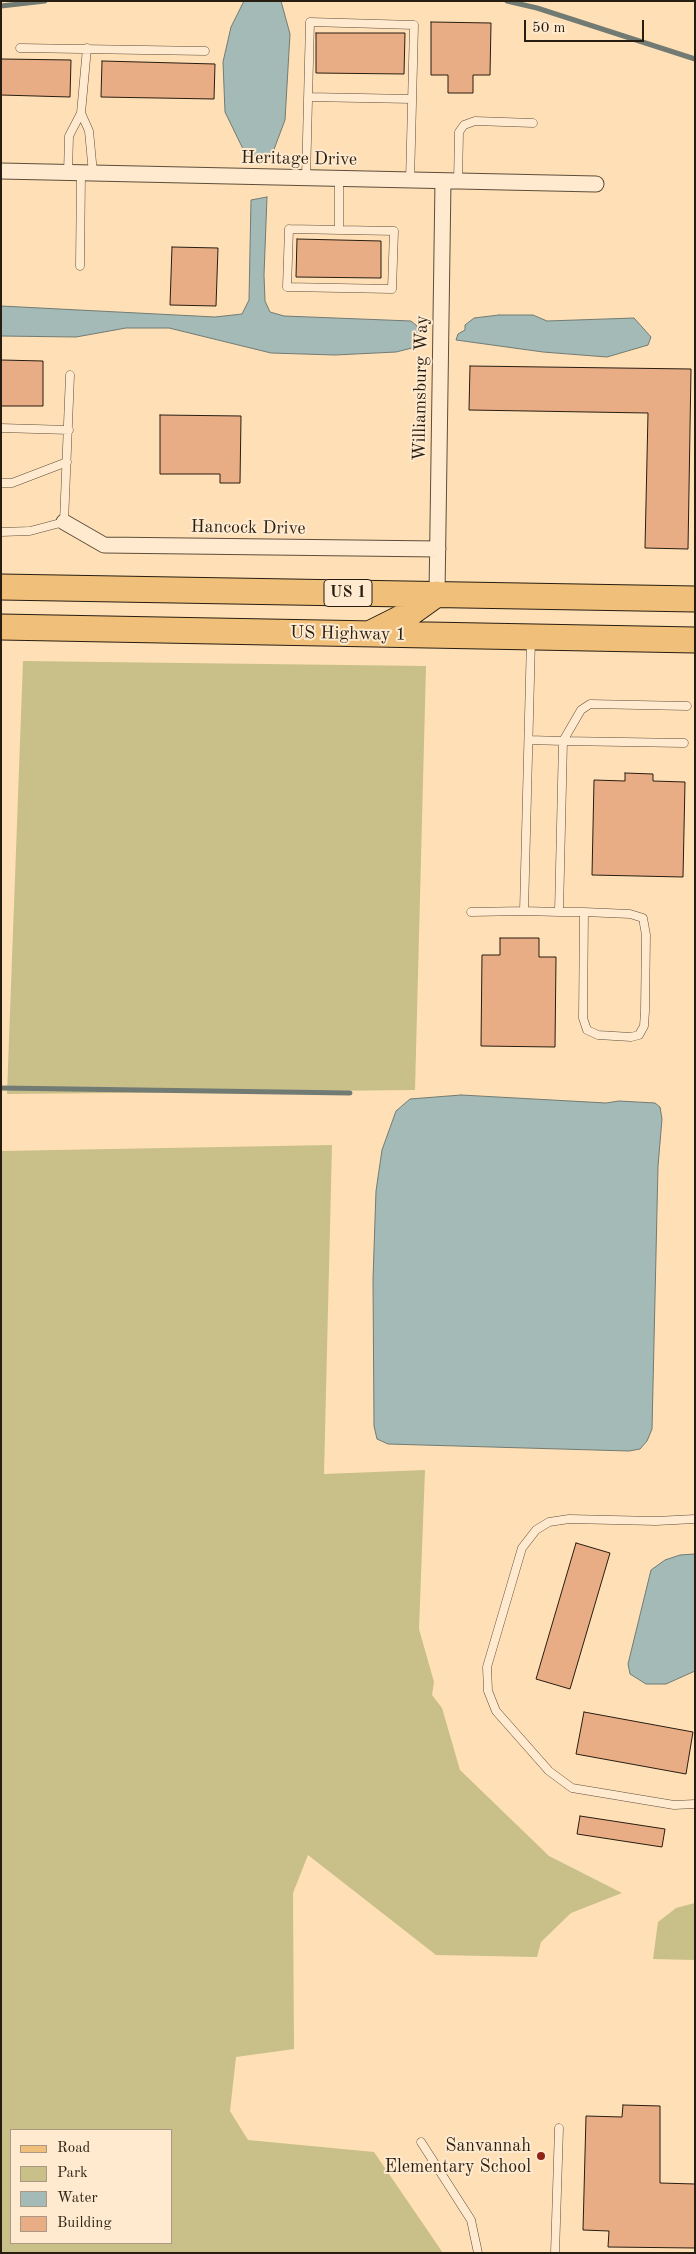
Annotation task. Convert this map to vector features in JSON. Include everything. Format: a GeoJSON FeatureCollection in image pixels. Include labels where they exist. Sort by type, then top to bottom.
{"type":"FeatureCollection","features":[{"type":"Feature","properties":{"kind":"main road","name":"US 1"},"geometry":{"type":"LineString","coordinates":[[1,587],[695,599]]}},
{"type":"Feature","properties":{"kind":"main road"},"geometry":{"type":"LineString","coordinates":[[368,634],[408,614],[438,594]]}},
{"type":"Feature","properties":{"kind":"main road","name":"US Highway 1"},"geometry":{"type":"LineString","coordinates":[[1,627],[695,640]]}},
{"type":"Feature","properties":{"kind":"street","name":"Heritage Drive"},"geometry":{"type":"LineString","coordinates":[[1,171],[596,184]]}},
{"type":"Feature","properties":{"kind":"street","name":"Williamsburg Way"},"geometry":{"type":"LineString","coordinates":[[438,594],[442,182]]}},
{"type":"Feature","properties":{"kind":"street","name":"Hancock Drive"},"geometry":{"type":"LineString","coordinates":[[64,522],[104,545],[438,549]]}},
{"type":"Feature","properties":{"kind":"lane"},"geometry":{"type":"LineString","coordinates":[[306,178],[310,22],[414,25],[410,181]]}},
{"type":"Feature","properties":{"kind":"lane"},"geometry":{"type":"LineString","coordinates":[[20,48],[205,51]]}},
{"type":"Feature","properties":{"kind":"lane"},"geometry":{"type":"LineString","coordinates":[[81,173],[69,136],[81,114],[87,48]]}},
{"type":"Feature","properties":{"kind":"lane"},"geometry":{"type":"LineString","coordinates":[[308,97],[412,99]]}},
{"type":"Feature","properties":{"kind":"lane"},"geometry":{"type":"LineString","coordinates":[[80,266],[81,173],[89,131],[81,114]]}},
{"type":"Feature","properties":{"kind":"lane"},"geometry":{"type":"LineString","coordinates":[[458,182],[459,132],[464,125],[474,121],[533,123]]}},
{"type":"Feature","properties":{"kind":"lane"},"geometry":{"type":"LineString","coordinates":[[339,179],[339,230]]}},
{"type":"Feature","properties":{"kind":"lane"},"geometry":{"type":"LineString","coordinates":[[288,229],[339,230],[394,231],[392,290],[287,287],[288,229]]}},
{"type":"Feature","properties":{"kind":"lane"},"geometry":{"type":"LineString","coordinates":[[1,532],[30,531],[64,522],[70,375]]}},
{"type":"Feature","properties":{"kind":"lane"},"geometry":{"type":"LineString","coordinates":[[1,428],[69,430]]}},
{"type":"Feature","properties":{"kind":"lane"},"geometry":{"type":"LineString","coordinates":[[1,483],[12,483],[67,462]]}},
{"type":"Feature","properties":{"kind":"lane"},"geometry":{"type":"LineString","coordinates":[[524,911],[531,637]]}},
{"type":"Feature","properties":{"kind":"lane"},"geometry":{"type":"LineString","coordinates":[[559,912],[563,741],[581,710],[590,704],[687,706]]}},
{"type":"Feature","properties":{"kind":"lane"},"geometry":{"type":"LineString","coordinates":[[529,740],[684,743]]}},
{"type":"Feature","properties":{"kind":"lane"},"geometry":{"type":"LineString","coordinates":[[471,912],[584,912],[630,914],[643,918],[646,936],[645,1011],[644,1026],[639,1035],[631,1037],[598,1035],[587,1030],[583,1018],[584,912]]}},
{"type":"Feature","properties":{"kind":"lane"},"geometry":{"type":"LineString","coordinates":[[695,1519],[569,1518],[549,1522],[536,1530],[522,1548],[487,1667],[488,1691],[496,1711],[549,1771],[572,1788],[674,1805],[695,1804]]}},
{"type":"Feature","properties":{"kind":"lane"},"geometry":{"type":"LineString","coordinates":[[556,2253],[559,2128]]}},
{"type":"Feature","properties":{"kind":"lane"},"geometry":{"type":"LineString","coordinates":[[420,2142],[472,2220],[478,2253]]}},
{"type":"Feature","properties":{"kind":"green space"},"geometry":{"type":"Polygon","coordinates":[[[23,661],[426,666],[415,1090],[7,1094],[23,661]]]}},
{"type":"Feature","properties":{"kind":"green space"},"geometry":{"type":"Polygon","coordinates":[[[332,1145],[324,1474],[425,1470],[419,1629],[434,1682],[432,1695],[442,1708],[460,1770],[549,1856],[622,1893],[571,1913],[541,1942],[537,1957],[436,1955],[308,1855],[293,1893],[294,2049],[236,2057],[230,2111],[248,2140],[374,2152],[443,2253],[1,2253],[1,1151],[332,1145]]]}},
{"type":"Feature","properties":{"kind":"green space"},"geometry":{"type":"Polygon","coordinates":[[[695,1903],[695,1960],[653,1959],[658,1922],[676,1908],[695,1903]]]}},
{"type":"Feature","properties":{"kind":"water"},"geometry":{"type":"Polygon","coordinates":[[[244,1],[281,1],[290,34],[285,120],[273,152],[262,158],[244,151],[225,112],[223,62],[231,27],[244,1]]]}},
{"type":"Feature","properties":{"kind":"water"},"geometry":{"type":"Polygon","coordinates":[[[267,197],[264,275],[265,301],[270,312],[284,316],[411,321],[417,326],[420,337],[416,347],[396,352],[335,355],[271,353],[169,328],[126,328],[76,337],[1,336],[1,306],[215,317],[242,314],[249,300],[251,200],[267,197]]]}},
{"type":"Feature","properties":{"kind":"water"},"geometry":{"type":"Polygon","coordinates":[[[499,315],[533,315],[547,321],[634,318],[651,337],[648,345],[607,357],[543,352],[456,340],[458,334],[465,330],[465,325],[474,318],[499,315]]]}},
{"type":"Feature","properties":{"kind":"water"},"geometry":{"type":"Polygon","coordinates":[[[461,1095],[606,1103],[619,1101],[655,1103],[660,1107],[662,1119],[658,1166],[652,1429],[647,1441],[640,1449],[629,1451],[388,1444],[377,1439],[374,1426],[373,1279],[376,1191],[382,1150],[396,1111],[410,1099],[461,1095]]]}},
{"type":"Feature","properties":{"kind":"water"},"geometry":{"type":"Polygon","coordinates":[[[695,1554],[695,1671],[666,1684],[646,1684],[630,1674],[628,1664],[651,1570],[665,1560],[680,1555],[695,1554]]]}},
{"type":"Feature","properties":{"kind":"building"},"geometry":{"type":"Polygon","coordinates":[[[431,22],[491,23],[490,75],[473,75],[473,93],[448,93],[448,75],[431,75],[431,22]]]}},
{"type":"Feature","properties":{"kind":"building"},"geometry":{"type":"Polygon","coordinates":[[[316,33],[405,33],[404,74],[316,73],[316,33]]]}},
{"type":"Feature","properties":{"kind":"building"},"geometry":{"type":"Polygon","coordinates":[[[1,59],[71,60],[70,97],[1,95],[1,59]]]}},
{"type":"Feature","properties":{"kind":"building"},"geometry":{"type":"Polygon","coordinates":[[[102,61],[215,64],[214,99],[101,97],[102,61]]]}},
{"type":"Feature","properties":{"kind":"building"},"geometry":{"type":"Polygon","coordinates":[[[297,239],[381,241],[381,278],[296,277],[297,239]]]}},
{"type":"Feature","properties":{"kind":"building"},"geometry":{"type":"Polygon","coordinates":[[[172,247],[218,248],[216,306],[170,305],[172,247]]]}},
{"type":"Feature","properties":{"kind":"building"},"geometry":{"type":"Polygon","coordinates":[[[1,360],[43,361],[43,406],[1,406],[1,360]]]}},
{"type":"Feature","properties":{"kind":"building"},"geometry":{"type":"Polygon","coordinates":[[[470,366],[691,369],[688,549],[645,548],[648,413],[469,410],[470,366]]]}},
{"type":"Feature","properties":{"kind":"building"},"geometry":{"type":"Polygon","coordinates":[[[160,415],[241,416],[240,483],[220,483],[220,474],[160,474],[160,415]]]}},
{"type":"Feature","properties":{"kind":"building"},"geometry":{"type":"Polygon","coordinates":[[[625,773],[653,774],[653,781],[685,782],[683,877],[592,875],[594,780],[625,781],[625,773]]]}},
{"type":"Feature","properties":{"kind":"building"},"geometry":{"type":"Polygon","coordinates":[[[500,938],[539,938],[539,957],[556,957],[555,1047],[481,1046],[482,955],[500,955],[500,938]]]}},
{"type":"Feature","properties":{"kind":"building"},"geometry":{"type":"Polygon","coordinates":[[[576,1543],[610,1553],[570,1689],[536,1679],[576,1543]]]}},
{"type":"Feature","properties":{"kind":"building"},"geometry":{"type":"Polygon","coordinates":[[[584,1712],[693,1732],[686,1774],[576,1754],[584,1712]]]}},
{"type":"Feature","properties":{"kind":"building"},"geometry":{"type":"Polygon","coordinates":[[[580,1816],[665,1829],[662,1847],[577,1834],[580,1816]]]}},
{"type":"Feature","properties":{"kind":"building"},"geometry":{"type":"Polygon","coordinates":[[[623,2105],[660,2106],[660,2183],[695,2184],[695,2248],[608,2247],[609,2231],[583,2230],[586,2116],[622,2117],[623,2105]]]}},
{"type":"Feature","properties":{"kind":"waterway"},"geometry":{"type":"LineString","coordinates":[[1,6],[45,1]]}},
{"type":"Feature","properties":{"kind":"waterway"},"geometry":{"type":"LineString","coordinates":[[507,1],[537,8],[695,59]]}},
{"type":"Feature","properties":{"kind":"waterway"},"geometry":{"type":"LineString","coordinates":[[1,1088],[350,1093]]}},
{"type":"Feature","properties":{"kind":"place","name":"Sanvannah Elementary School"},"geometry":{"type":"Point","coordinates":[541,2156]}}]}
